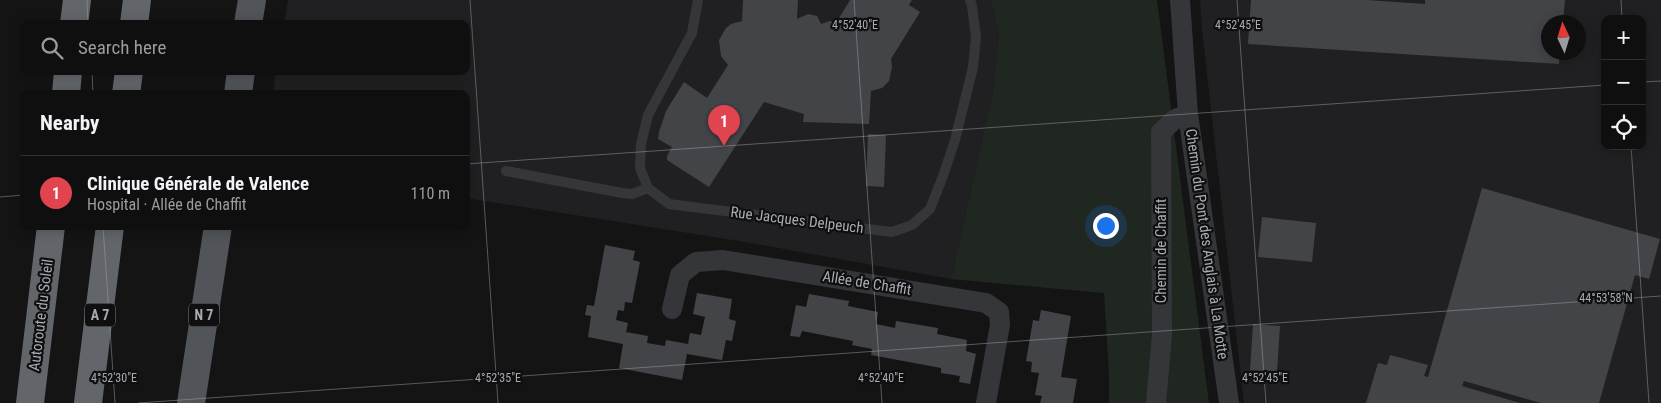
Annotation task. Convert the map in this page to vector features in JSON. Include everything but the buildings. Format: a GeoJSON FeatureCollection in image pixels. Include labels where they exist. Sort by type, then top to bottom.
{"type":"FeatureCollection","features":[{"type":"Feature","properties":{"kind":"highway"},"geometry":{"type":"LineString","coordinates":[[68,20],[69,0]]}},
{"type":"Feature","properties":{"kind":"highway"},"geometry":{"type":"LineString","coordinates":[[74,20],[76,0]]}},
{"type":"Feature","properties":{"kind":"highway"},"geometry":{"type":"LineString","coordinates":[[134,20],[137,0]]}},
{"type":"Feature","properties":{"kind":"highway"},"geometry":{"type":"LineString","coordinates":[[127,90],[128,75]]}},
{"type":"Feature","properties":{"kind":"highway","name":"Autoroute du Soleil"},"geometry":{"type":"LineString","coordinates":[[30,403],[51,230]]}},
{"type":"Feature","properties":{"kind":"highway","name":"A 7"},"geometry":{"type":"LineString","coordinates":[[88,403],[110,230]]}},
{"type":"Feature","properties":{"kind":"main road"},"geometry":{"type":"LineString","coordinates":[[249,20],[252,0]]}},
{"type":"Feature","properties":{"kind":"main road"},"geometry":{"type":"LineString","coordinates":[[239,90],[241,75]]}},
{"type":"Feature","properties":{"kind":"main road","name":"N 7"},"geometry":{"type":"LineString","coordinates":[[191,403],[217,230]]}},
{"type":"Feature","properties":{"kind":"street","name":"Chemin du Pont des Anglais à La Motte"},"geometry":{"type":"LineString","coordinates":[[1180,0],[1188,114],[1229,403]]}},
{"type":"Feature","properties":{"kind":"street","name":"Chemin de Chaffit"},"geometry":{"type":"LineString","coordinates":[[1156,403],[1162,335],[1161,132],[1175,119],[1188,114]]}},
{"type":"Feature","properties":{"kind":"street","name":"Allée de Chaffit"},"geometry":{"type":"LineString","coordinates":[[672,309],[680,276],[696,262],[723,260],[986,303],[999,312],[1000,325],[986,403]]}},
{"type":"Feature","properties":{"kind":"lane"},"geometry":{"type":"LineString","coordinates":[[506,171],[622,193],[632,194],[648,188],[640,168],[641,144],[648,115],[692,33],[698,0]]}},
{"type":"Feature","properties":{"kind":"lane","name":"Rue Jacques Delpeuch"},"geometry":{"type":"LineString","coordinates":[[648,188],[669,204],[892,232],[912,226],[930,210],[955,140],[973,67],[976,37],[970,0]]}},
{"type":"Feature","properties":{"kind":"shaded area"},"geometry":{"type":"Polygon","coordinates":[[[288,0],[991,0],[999,35],[993,92],[951,279],[739,241],[470,199],[470,90],[274,90],[275,75],[470,75],[470,20],[285,20],[288,0]]]}},
{"type":"Feature","properties":{"kind":"shaded area"},"geometry":{"type":"Polygon","coordinates":[[[991,0],[1157,0],[1209,403],[1109,403],[1104,293],[951,279],[993,92],[999,35],[991,0]]]}},
{"type":"Feature","properties":{"kind":"shaded area"},"geometry":{"type":"Polygon","coordinates":[[[1200,0],[1661,0],[1661,403],[1244,403],[1200,0]]]}},
{"type":"Feature","properties":{"kind":"place","name":"Clinique Générale de Valence"},"geometry":{"type":"Point","coordinates":[724,146]}}]}
